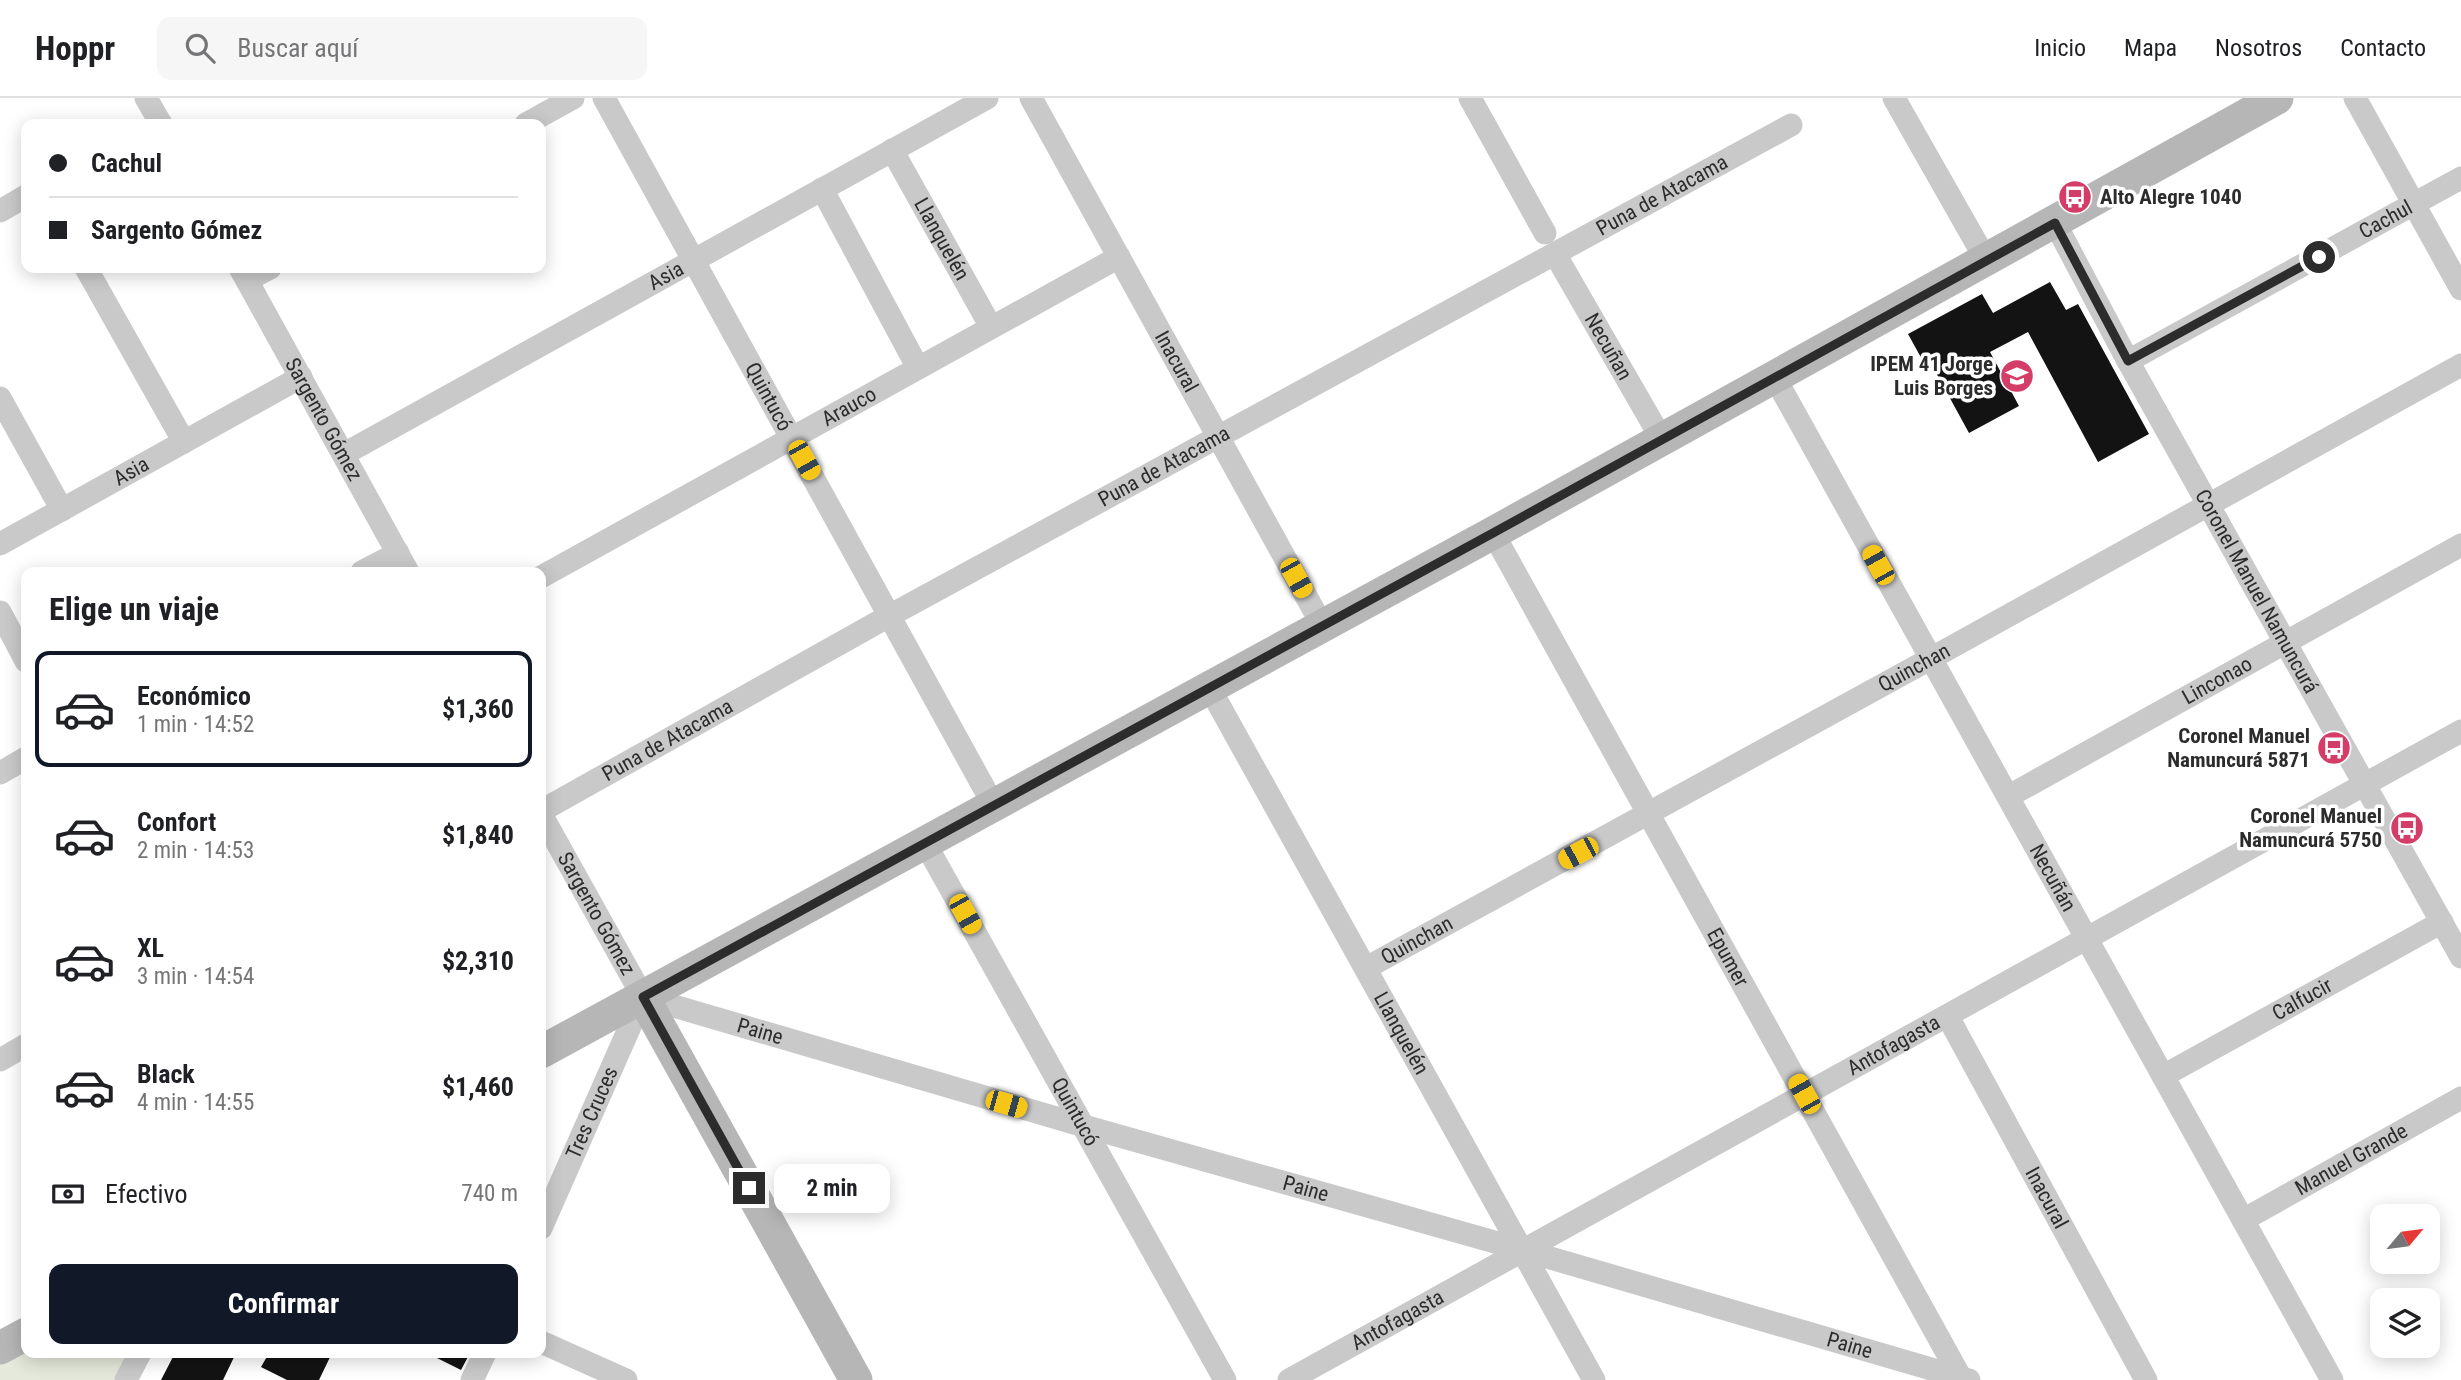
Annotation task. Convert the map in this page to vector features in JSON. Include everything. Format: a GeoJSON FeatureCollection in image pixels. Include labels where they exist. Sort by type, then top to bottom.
{"type":"FeatureCollection","features":[{"type":"Feature","properties":{"kind":"main road"},"geometry":{"type":"LineString","coordinates":[[546,1049],[1493,533],[2277,98]]}},
{"type":"Feature","properties":{"kind":"main road","name":"Sargento Gómez"},"geometry":{"type":"LineString","coordinates":[[643,997],[856,1380]]}},
{"type":"Feature","properties":{"kind":"main road"},"geometry":{"type":"LineString","coordinates":[[0,1348],[21,1337]]}},
{"type":"Feature","properties":{"kind":"street"},"geometry":{"type":"LineString","coordinates":[[535,119],[573,98]]}},
{"type":"Feature","properties":{"kind":"street","name":"Quintucó"},"geometry":{"type":"LineString","coordinates":[[604,98],[994,806]]}},
{"type":"Feature","properties":{"kind":"street","name":"Asia"},"geometry":{"type":"LineString","coordinates":[[344,454],[987,98]]}},
{"type":"Feature","properties":{"kind":"street","name":"Inacural"},"geometry":{"type":"LineString","coordinates":[[1031,98],[1322,625]]}},
{"type":"Feature","properties":{"kind":"street","name":"Necuñan"},"geometry":{"type":"LineString","coordinates":[[1470,98],[1661,439]]}},
{"type":"Feature","properties":{"kind":"street"},"geometry":{"type":"LineString","coordinates":[[1894,98],[1986,260]]}},
{"type":"Feature","properties":{"kind":"street"},"geometry":{"type":"LineString","coordinates":[[2355,98],[2461,289]]}},
{"type":"Feature","properties":{"kind":"street"},"geometry":{"type":"LineString","coordinates":[[148,99],[158,119]]}},
{"type":"Feature","properties":{"kind":"street","name":"Puna de Atacama"},"geometry":{"type":"LineString","coordinates":[[546,809],[1218,437],[1550,244],[1791,125]]}},
{"type":"Feature","properties":{"kind":"street","name":"Llanquelén"},"geometry":{"type":"LineString","coordinates":[[892,150],[991,327]]}},
{"type":"Feature","properties":{"kind":"street","name":"Cachul"},"geometry":{"type":"LineString","coordinates":[[2128,361],[2461,178]]}},
{"type":"Feature","properties":{"kind":"street"},"geometry":{"type":"LineString","coordinates":[[822,189],[918,368]]}},
{"type":"Feature","properties":{"kind":"street"},"geometry":{"type":"LineString","coordinates":[[0,211],[21,199]]}},
{"type":"Feature","properties":{"kind":"street","name":"Coronel Manuel Namuncurá"},"geometry":{"type":"LineString","coordinates":[[2055,223],[2128,361],[2461,957]]}},
{"type":"Feature","properties":{"kind":"street","name":"Arauco"},"geometry":{"type":"LineString","coordinates":[[546,574],[1119,257]]}},
{"type":"Feature","properties":{"kind":"street"},"geometry":{"type":"LineString","coordinates":[[89,273],[184,442]]}},
{"type":"Feature","properties":{"kind":"street","name":"Sargento Gómez"},"geometry":{"type":"LineString","coordinates":[[244,274],[403,563]]}},
{"type":"Feature","properties":{"kind":"street","name":"Quinchan"},"geometry":{"type":"LineString","coordinates":[[1366,968],[2461,365]]}},
{"type":"Feature","properties":{"kind":"street","name":"Necuñán"},"geometry":{"type":"LineString","coordinates":[[1774,376],[2332,1380]]}},
{"type":"Feature","properties":{"kind":"street","name":"Asia"},"geometry":{"type":"LineString","coordinates":[[0,544],[301,377]]}},
{"type":"Feature","properties":{"kind":"street"},"geometry":{"type":"LineString","coordinates":[[0,398],[62,510]]}},
{"type":"Feature","properties":{"kind":"street","name":"Epumer"},"geometry":{"type":"LineString","coordinates":[[1493,533],[1964,1379]]}},
{"type":"Feature","properties":{"kind":"street","name":"Linconao"},"geometry":{"type":"LineString","coordinates":[[2008,796],[2461,545]]}},
{"type":"Feature","properties":{"kind":"street"},"geometry":{"type":"LineString","coordinates":[[385,567],[403,563]]}},
{"type":"Feature","properties":{"kind":"street"},"geometry":{"type":"LineString","coordinates":[[0,612],[21,652]]}},
{"type":"Feature","properties":{"kind":"street","name":"Llanquelén"},"geometry":{"type":"LineString","coordinates":[[1209,687],[1594,1380]]}},
{"type":"Feature","properties":{"kind":"street","name":"Antofagasta"},"geometry":{"type":"LineString","coordinates":[[1289,1380],[2461,731]]}},
{"type":"Feature","properties":{"kind":"street"},"geometry":{"type":"LineString","coordinates":[[0,773],[21,761]]}},
{"type":"Feature","properties":{"kind":"street","name":"Sargento Gómez"},"geometry":{"type":"LineString","coordinates":[[546,821],[643,997]]}},
{"type":"Feature","properties":{"kind":"street","name":"Quintucó"},"geometry":{"type":"LineString","coordinates":[[925,843],[1225,1380]]}},
{"type":"Feature","properties":{"kind":"street","name":"Calfucir"},"geometry":{"type":"LineString","coordinates":[[2163,1076],[2442,922]]}},
{"type":"Feature","properties":{"kind":"street","name":"Paine"},"geometry":{"type":"LineString","coordinates":[[643,997],[1964,1379]]}},
{"type":"Feature","properties":{"kind":"street","name":"Tres Cruces"},"geometry":{"type":"LineString","coordinates":[[546,1217],[643,997]]}},
{"type":"Feature","properties":{"kind":"street","name":"Inacural"},"geometry":{"type":"LineString","coordinates":[[1948,1017],[2146,1380]]}},
{"type":"Feature","properties":{"kind":"street"},"geometry":{"type":"LineString","coordinates":[[0,1060],[21,1048]]}},
{"type":"Feature","properties":{"kind":"street","name":"Manuel Grande"},"geometry":{"type":"LineString","coordinates":[[2243,1220],[2461,1098]]}},
{"type":"Feature","properties":{"kind":"street"},"geometry":{"type":"LineString","coordinates":[[546,1344],[626,1380]]}},
{"type":"Feature","properties":{"kind":"street"},"geometry":{"type":"LineString","coordinates":[[126,1380],[137,1358]]}},
{"type":"Feature","properties":{"kind":"street"},"geometry":{"type":"LineString","coordinates":[[472,1380],[483,1358]]}},
{"type":"Feature","properties":{"kind":"shaded area"},"geometry":{"type":"Polygon","coordinates":[[[21,1348],[21,1358],[127,1358],[116,1380],[0,1380],[0,1359],[21,1348]]]}},
{"type":"Feature","properties":{"kind":"building"},"geometry":{"type":"Polygon","coordinates":[[[2050,282],[2066,310],[2078,304],[2149,434],[2098,462],[2028,332],[1990,352],[2019,406],[1969,433],[1934,369],[1929,372],[1908,334],[1982,294],[1993,313],[2050,282]]]}},
{"type":"Feature","properties":{"kind":"building"},"geometry":{"type":"Polygon","coordinates":[[[172,1358],[234,1358],[223,1380],[161,1380],[172,1358]]]}},
{"type":"Feature","properties":{"kind":"building"},"geometry":{"type":"Polygon","coordinates":[[[266,1358],[330,1358],[319,1380],[287,1380],[261,1367],[266,1358]]]}},
{"type":"Feature","properties":{"kind":"building"},"geometry":{"type":"Polygon","coordinates":[[[437,1358],[467,1358],[461,1370],[437,1358]]]}},
{"type":"Feature","properties":{"kind":"place","name":"Alto Alegre 1040"},"geometry":{"type":"Point","coordinates":[2075,197]}},
{"type":"Feature","properties":{"kind":"place","name":"IPEM 41 Jorge Luis Borges"},"geometry":{"type":"Point","coordinates":[2017,376]}},
{"type":"Feature","properties":{"kind":"place","name":"Coronel Manuel Namuncurá 5871"},"geometry":{"type":"Point","coordinates":[2334,748]}},
{"type":"Feature","properties":{"kind":"place","name":"Coronel Manuel Namuncurá 5750"},"geometry":{"type":"Point","coordinates":[2407,828]}},
{"type":"Feature","properties":{"kind":"route"},"geometry":{"type":"LineString","coordinates":[[749,1188],[643,997],[2055,223],[2128,361],[2319,257]]}}]}
